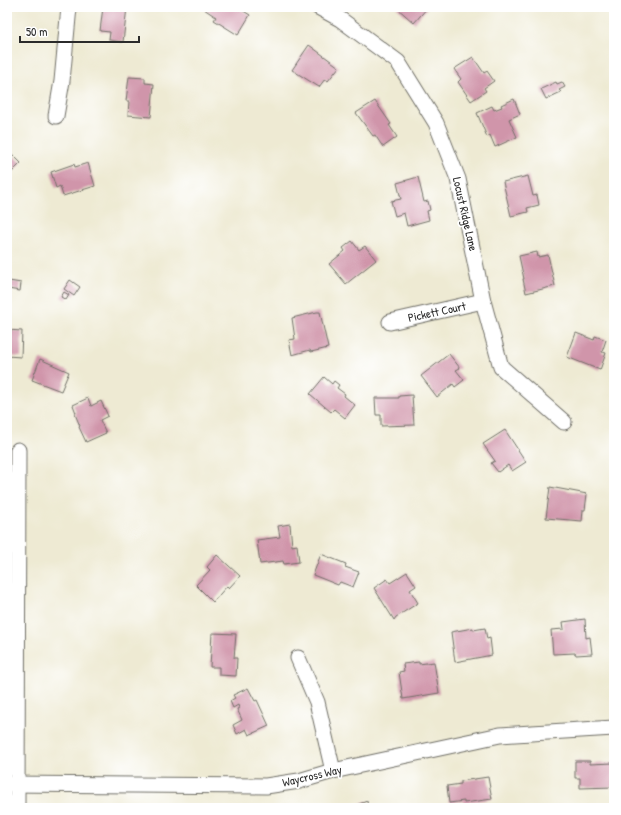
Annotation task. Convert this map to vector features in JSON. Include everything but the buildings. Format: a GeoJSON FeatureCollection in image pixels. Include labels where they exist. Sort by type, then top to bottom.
{"type":"FeatureCollection","features":[{"type":"Feature","properties":{"kind":"street"},"geometry":{"type":"LineString","coordinates":[[56,116],[62,80],[69,7]]}},
{"type":"Feature","properties":{"kind":"street","name":"Locust Ridge Lane"},"geometry":{"type":"LineString","coordinates":[[318,7],[340,19],[398,62],[436,123],[458,179],[483,302],[502,367],[564,422]]}},
{"type":"Feature","properties":{"kind":"street","name":"Pickett Court"},"geometry":{"type":"LineString","coordinates":[[390,322],[483,302]]}},
{"type":"Feature","properties":{"kind":"street"},"geometry":{"type":"LineString","coordinates":[[17,808],[12,784],[18,450]]}},
{"type":"Feature","properties":{"kind":"street"},"geometry":{"type":"LineString","coordinates":[[298,658],[317,702],[333,771]]}},
{"type":"Feature","properties":{"kind":"street","name":"Waycross Way"},"geometry":{"type":"LineString","coordinates":[[12,784],[266,786],[300,781],[333,771],[500,735],[614,728]]}}]}
